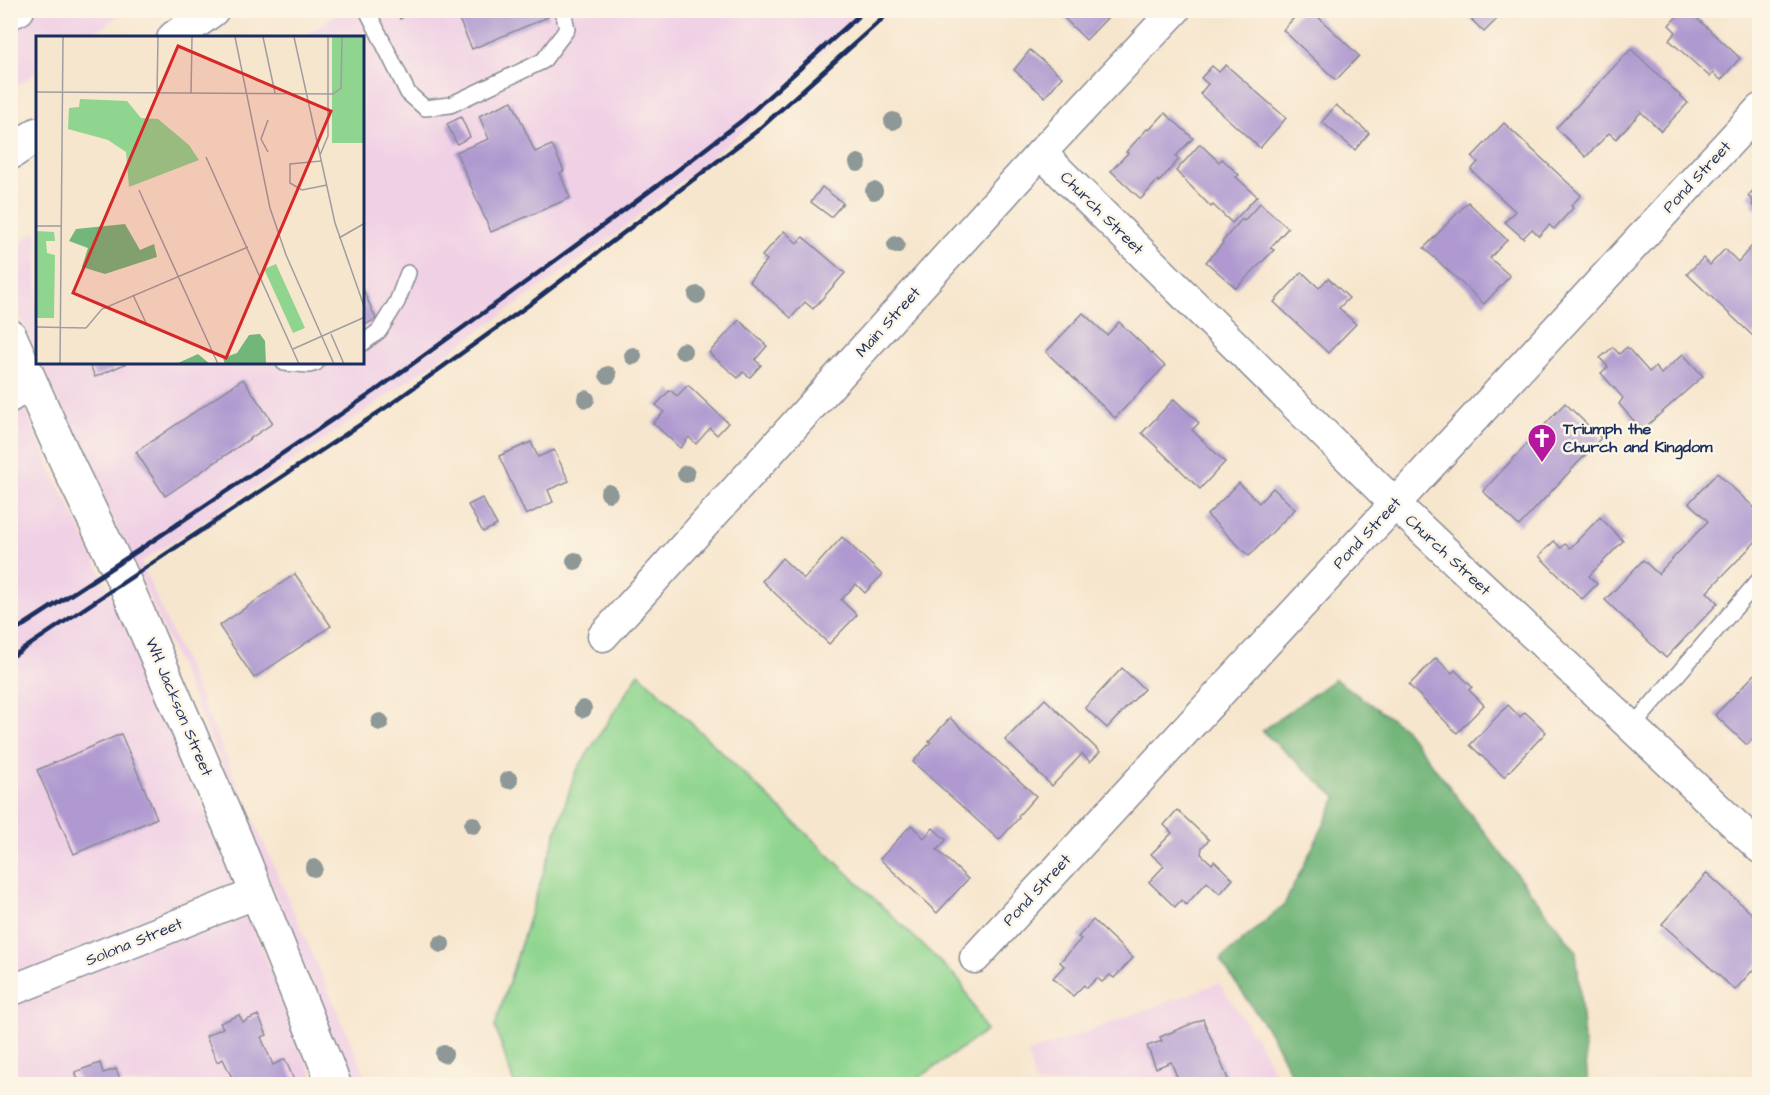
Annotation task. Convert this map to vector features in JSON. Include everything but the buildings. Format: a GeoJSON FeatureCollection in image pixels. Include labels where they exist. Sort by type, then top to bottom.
{"type":"FeatureCollection","features":[{"type":"Feature","properties":{"kind":"street"},"geometry":{"type":"LineString","coordinates":[[10,14],[19,10]]}},
{"type":"Feature","properties":{"kind":"street"},"geometry":{"type":"LineString","coordinates":[[177,36],[212,10]]}},
{"type":"Feature","properties":{"kind":"street","name":"Main Street"},"geometry":{"type":"LineString","coordinates":[[603,636],[1041,153],[1175,10]]}},
{"type":"Feature","properties":{"kind":"street","name":"Pond Street"},"geometry":{"type":"LineString","coordinates":[[975,958],[1760,110]]}},
{"type":"Feature","properties":{"kind":"street"},"geometry":{"type":"LineString","coordinates":[[10,153],[36,135]]}},
{"type":"Feature","properties":{"kind":"street","name":"Church Street"},"geometry":{"type":"LineString","coordinates":[[1041,153],[1394,503],[1760,848]]}},
{"type":"Feature","properties":{"kind":"street","name":"WH Jackson Street"},"geometry":{"type":"LineString","coordinates":[[10,336],[21,390],[125,583],[258,893],[334,1084]]}},
{"type":"Feature","properties":{"kind":"street","name":"Solona Street"},"geometry":{"type":"LineString","coordinates":[[10,991],[258,893]]}},
{"type":"Feature","properties":{"kind":"lane"},"geometry":{"type":"LineString","coordinates":[[367,10],[408,93],[424,108],[450,105],[543,61],[567,29],[564,10]]}},
{"type":"Feature","properties":{"kind":"lane"},"geometry":{"type":"LineString","coordinates":[[364,342],[379,331],[397,302],[408,273]]}},
{"type":"Feature","properties":{"kind":"lane"},"geometry":{"type":"LineString","coordinates":[[296,364],[312,364]]}},
{"type":"Feature","properties":{"kind":"lane"},"geometry":{"type":"LineString","coordinates":[[1632,727],[1760,579]]}},
{"type":"Feature","properties":{"kind":"shaded area"},"geometry":{"type":"Polygon","coordinates":[[[11,11],[126,11],[89,36],[36,36],[36,73],[11,91],[11,11]]]}},
{"type":"Feature","properties":{"kind":"shaded area"},"geometry":{"type":"Polygon","coordinates":[[[340,11],[864,11],[736,137],[617,234],[264,482],[141,562],[369,1084],[352,1084],[250,830],[140,576],[41,364],[364,364],[364,36],[304,36],[340,11]]]}},
{"type":"Feature","properties":{"kind":"shaded area"},"geometry":{"type":"Polygon","coordinates":[[[36,231],[36,353],[10,293],[11,250],[36,231]]]}},
{"type":"Feature","properties":{"kind":"shaded area"},"geometry":{"type":"Polygon","coordinates":[[[10,375],[109,590],[219,843],[316,1084],[11,1084],[10,375]]]}},
{"type":"Feature","properties":{"kind":"shaded area"},"geometry":{"type":"Polygon","coordinates":[[[1219,983],[1259,1043],[1280,1084],[1035,1084],[1028,1053],[1219,983]]]}},
{"type":"Feature","properties":{"kind":"green space"},"geometry":{"type":"Polygon","coordinates":[[[639,673],[960,981],[986,1031],[916,1080],[905,1084],[514,1084],[495,1026],[575,773],[639,673]]]}},
{"type":"Feature","properties":{"kind":"green space"},"geometry":{"type":"Polygon","coordinates":[[[1335,679],[1404,728],[1576,951],[1588,1084],[1296,1084],[1272,1036],[1220,960],[1284,905],[1337,798],[1262,731],[1335,679]]]}},
{"type":"Feature","properties":{"kind":"railway"},"geometry":{"type":"LineString","coordinates":[[10,634],[375,391],[519,287],[744,119],[865,10]]}},
{"type":"Feature","properties":{"kind":"railway"},"geometry":{"type":"LineString","coordinates":[[10,658],[388,406],[533,302],[757,131],[892,10]]}},
{"type":"Feature","properties":{"kind":"place","name":"Triumph the Church and Kingdom"},"geometry":{"type":"Point","coordinates":[1542,464]}}]}
